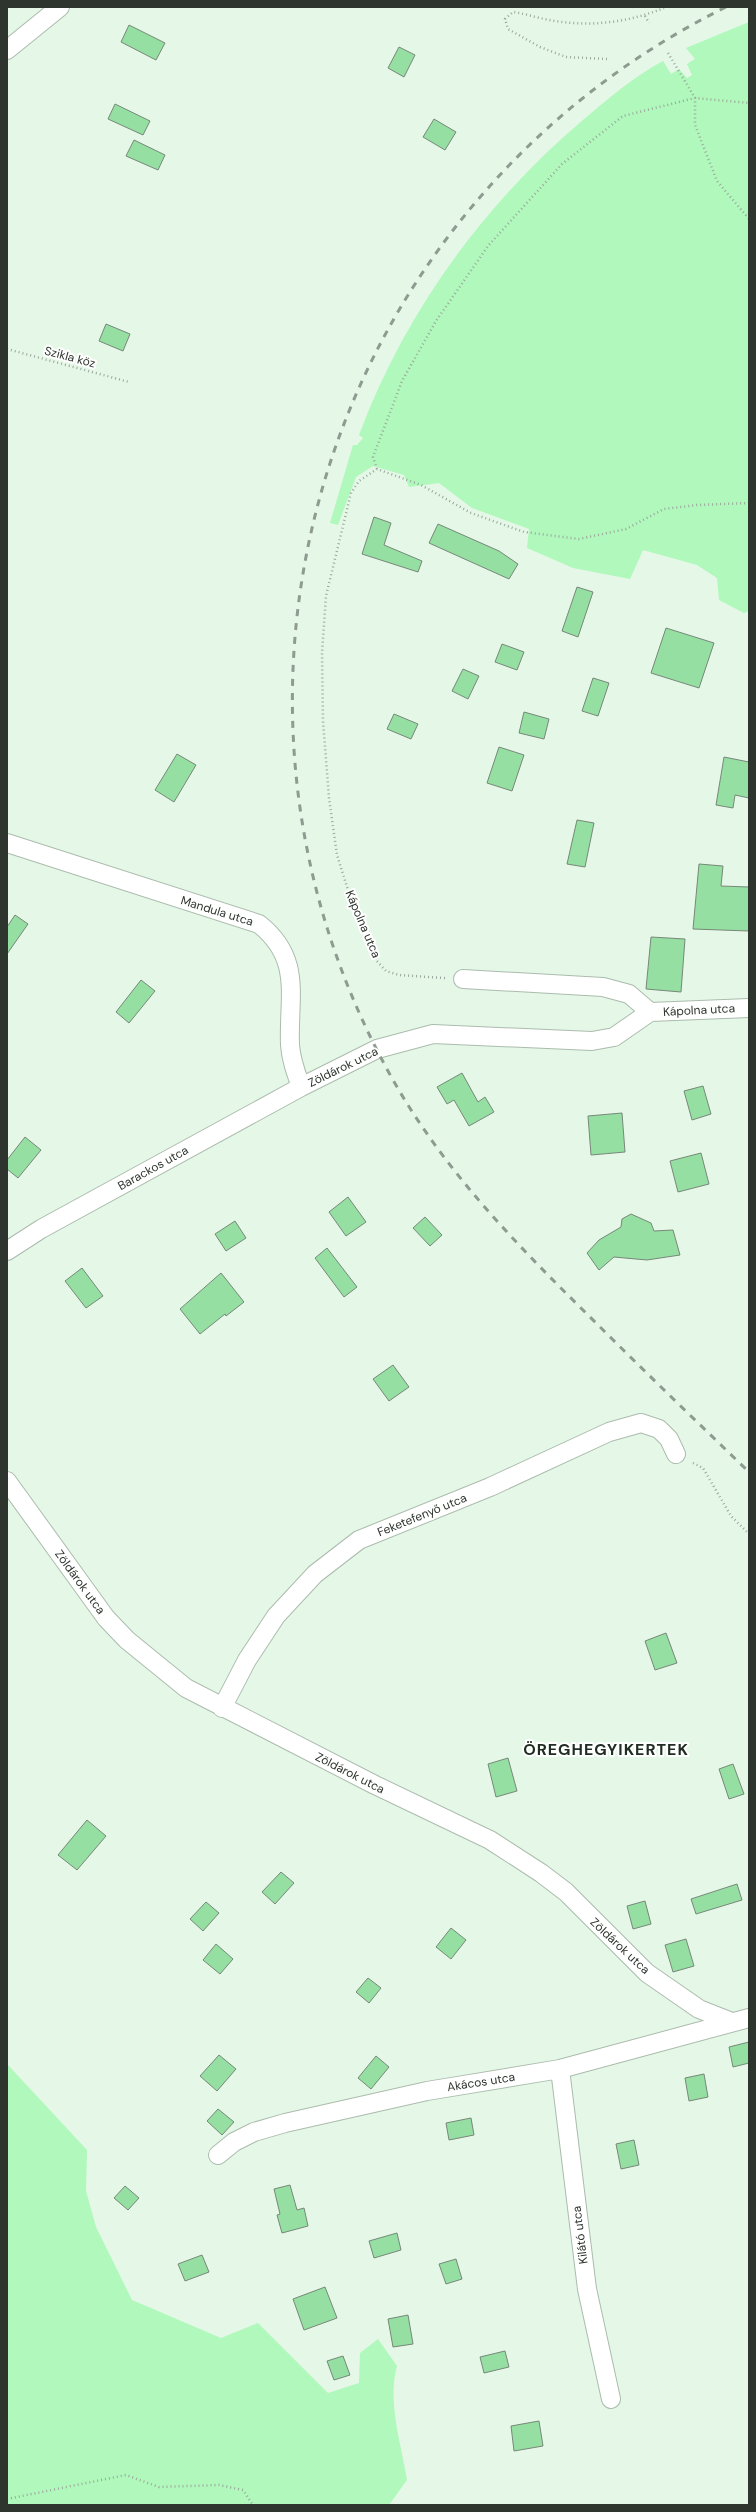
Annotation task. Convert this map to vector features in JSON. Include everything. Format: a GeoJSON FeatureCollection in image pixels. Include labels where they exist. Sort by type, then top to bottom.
{"type":"FeatureCollection","features":[{"type":"Feature","properties":{"kind":"street"},"geometry":{"type":"LineString","coordinates":[[7,50],[60,7]]}},
{"type":"Feature","properties":{"kind":"street","name":"Mandula utca"},"geometry":{"type":"LineString","coordinates":[[7,843],[259,924],[273,935],[285,954],[291,974],[290,1045],[292,1064],[301,1087]]}},
{"type":"Feature","properties":{"kind":"street","name":"Kápolna utca"},"geometry":{"type":"LineString","coordinates":[[463,979],[603,987],[629,994],[650,1012]]}},
{"type":"Feature","properties":{"kind":"street","name":"Kápolna utca"},"geometry":{"type":"LineString","coordinates":[[433,1034],[592,1041],[614,1037],[650,1012],[749,1008]]}},
{"type":"Feature","properties":{"kind":"street","name":"Zöldárok utca"},"geometry":{"type":"LineString","coordinates":[[301,1087],[377,1049],[433,1034]]}},
{"type":"Feature","properties":{"kind":"street","name":"Barackos utca"},"geometry":{"type":"LineString","coordinates":[[7,1251],[41,1229],[301,1087]]}},
{"type":"Feature","properties":{"kind":"street","name":"Feketefenyő utca"},"geometry":{"type":"LineString","coordinates":[[222,1708],[247,1660],[276,1616],[315,1574],[360,1540],[490,1487],[609,1432],[641,1423],[659,1429],[668,1439],[676,1454]]}},
{"type":"Feature","properties":{"kind":"street","name":"Zöldárok utca"},"geometry":{"type":"LineString","coordinates":[[7,1481],[93,1601],[122,1635],[186,1688],[375,1786],[490,1840],[541,1873],[566,1892],[647,1973],[699,2009],[741,2020]]}},
{"type":"Feature","properties":{"kind":"street","name":"Akácos utca"},"geometry":{"type":"LineString","coordinates":[[218,2155],[234,2142],[254,2132],[284,2123],[427,2091],[560,2069],[741,2020]]}},
{"type":"Feature","properties":{"kind":"street","name":"Kilátó utca"},"geometry":{"type":"LineString","coordinates":[[560,2069],[587,2289],[611,2399]]}},
{"type":"Feature","properties":{"kind":"path"},"geometry":{"type":"LineString","coordinates":[[607,59],[575,59],[551,52],[508,29],[505,18],[513,12],[555,21],[607,24],[645,16],[664,8]]}},
{"type":"Feature","properties":{"kind":"path"},"geometry":{"type":"LineString","coordinates":[[645,16],[649,23]]}},
{"type":"Feature","properties":{"kind":"path"},"geometry":{"type":"LineString","coordinates":[[668,53],[695,98],[695,125],[717,181],[749,219]]}},
{"type":"Feature","properties":{"kind":"path"},"geometry":{"type":"LineString","coordinates":[[749,103],[695,98],[623,116],[562,164],[488,246],[436,321],[402,381],[373,457],[377,469],[421,485],[471,513],[524,532],[579,539],[626,529],[664,509],[696,505],[749,503]]}},
{"type":"Feature","properties":{"kind":"path","name":"Szikla köz"},"geometry":{"type":"LineString","coordinates":[[7,349],[129,382]]}},
{"type":"Feature","properties":{"kind":"path","name":"Kápolna utca"},"geometry":{"type":"LineString","coordinates":[[377,469],[359,481],[351,493],[326,596],[322,653],[323,720],[328,798],[337,855],[348,890],[375,959],[386,971],[399,975],[463,979]]}},
{"type":"Feature","properties":{"kind":"path"},"geometry":{"type":"LineString","coordinates":[[676,1454],[703,1468],[730,1516],[749,1534]]}},
{"type":"Feature","properties":{"kind":"path"},"geometry":{"type":"LineString","coordinates":[[7,2499],[126,2475],[159,2487],[219,2485],[243,2490],[253,2505]]}},
{"type":"Feature","properties":{"kind":"green space"},"geometry":{"type":"Polygon","coordinates":[[[749,22],[749,611],[744,613],[719,600],[717,578],[697,565],[643,550],[630,579],[573,568],[527,548],[529,529],[472,508],[439,483],[409,487],[404,475],[373,466],[356,477],[338,525],[330,523],[353,445],[357,445],[363,438],[359,435],[399,346],[451,263],[480,225],[512,188],[547,153],[583,120],[622,88],[663,61],[671,74],[679,69],[687,78],[692,75],[687,64],[695,59],[686,48],[749,22]]]}},
{"type":"Feature","properties":{"kind":"green space"},"geometry":{"type":"Polygon","coordinates":[[[7,2064],[87,2150],[86,2191],[96,2227],[132,2300],[221,2338],[258,2323],[328,2393],[359,2383],[360,2353],[378,2339],[397,2366],[394,2380],[394,2408],[407,2480],[389,2505],[7,2505],[7,2064]]]}},
{"type":"Feature","properties":{"kind":"building"},"geometry":{"type":"Polygon","coordinates":[[[129,25],[165,43],[156,60],[121,42],[129,25]]]}},
{"type":"Feature","properties":{"kind":"building"},"geometry":{"type":"Polygon","coordinates":[[[399,47],[415,55],[404,77],[388,68],[399,47]]]}},
{"type":"Feature","properties":{"kind":"building"},"geometry":{"type":"Polygon","coordinates":[[[115,104],[150,121],[143,135],[108,119],[115,104]]]}},
{"type":"Feature","properties":{"kind":"building"},"geometry":{"type":"Polygon","coordinates":[[[434,119],[456,132],[445,150],[423,137],[434,119]]]}},
{"type":"Feature","properties":{"kind":"building"},"geometry":{"type":"Polygon","coordinates":[[[134,140],[165,155],[158,170],[126,156],[134,140]]]}},
{"type":"Feature","properties":{"kind":"building"},"geometry":{"type":"Polygon","coordinates":[[[106,324],[130,334],[123,351],[99,341],[106,324]]]}},
{"type":"Feature","properties":{"kind":"building"},"geometry":{"type":"Polygon","coordinates":[[[374,517],[391,523],[384,545],[422,561],[418,572],[362,554],[374,517]]]}},
{"type":"Feature","properties":{"kind":"building"},"geometry":{"type":"Polygon","coordinates":[[[438,524],[499,551],[518,564],[509,579],[429,543],[438,524]]]}},
{"type":"Feature","properties":{"kind":"building"},"geometry":{"type":"Polygon","coordinates":[[[577,587],[593,592],[578,637],[562,631],[577,587]]]}},
{"type":"Feature","properties":{"kind":"building"},"geometry":{"type":"Polygon","coordinates":[[[666,628],[714,643],[699,688],[651,673],[666,628]]]}},
{"type":"Feature","properties":{"kind":"building"},"geometry":{"type":"Polygon","coordinates":[[[502,644],[524,652],[517,670],[495,662],[502,644]]]}},
{"type":"Feature","properties":{"kind":"building"},"geometry":{"type":"Polygon","coordinates":[[[463,669],[479,676],[468,699],[452,691],[463,669]]]}},
{"type":"Feature","properties":{"kind":"building"},"geometry":{"type":"Polygon","coordinates":[[[593,678],[609,683],[598,716],[582,711],[593,678]]]}},
{"type":"Feature","properties":{"kind":"building"},"geometry":{"type":"Polygon","coordinates":[[[524,712],[549,719],[544,739],[519,733],[524,712]]]}},
{"type":"Feature","properties":{"kind":"building"},"geometry":{"type":"Polygon","coordinates":[[[394,714],[418,724],[411,739],[387,729],[394,714]]]}},
{"type":"Feature","properties":{"kind":"building"},"geometry":{"type":"Polygon","coordinates":[[[499,747],[524,755],[512,791],[487,783],[499,747]]]}},
{"type":"Feature","properties":{"kind":"building"},"geometry":{"type":"Polygon","coordinates":[[[177,754],[196,765],[174,802],[155,790],[177,754]]]}},
{"type":"Feature","properties":{"kind":"building"},"geometry":{"type":"Polygon","coordinates":[[[724,757],[749,762],[749,798],[735,795],[733,808],[716,805],[724,757]]]}},
{"type":"Feature","properties":{"kind":"building"},"geometry":{"type":"Polygon","coordinates":[[[577,820],[594,823],[585,867],[567,864],[577,820]]]}},
{"type":"Feature","properties":{"kind":"building"},"geometry":{"type":"Polygon","coordinates":[[[699,864],[723,866],[721,886],[749,887],[749,931],[693,929],[699,864]]]}},
{"type":"Feature","properties":{"kind":"building"},"geometry":{"type":"Polygon","coordinates":[[[15,915],[28,924],[7,954],[7,927],[15,915]]]}},
{"type":"Feature","properties":{"kind":"building"},"geometry":{"type":"Polygon","coordinates":[[[651,937],[685,939],[681,992],[646,989],[651,937]]]}},
{"type":"Feature","properties":{"kind":"building"},"geometry":{"type":"Polygon","coordinates":[[[141,980],[155,991],[129,1023],[116,1012],[141,980]]]}},
{"type":"Feature","properties":{"kind":"building"},"geometry":{"type":"Polygon","coordinates":[[[462,1073],[478,1102],[485,1097],[494,1112],[469,1126],[454,1100],[447,1104],[437,1087],[462,1073]]]}},
{"type":"Feature","properties":{"kind":"building"},"geometry":{"type":"Polygon","coordinates":[[[703,1086],[711,1114],[692,1120],[684,1091],[703,1086]]]}},
{"type":"Feature","properties":{"kind":"building"},"geometry":{"type":"Polygon","coordinates":[[[622,1113],[625,1152],[591,1155],[588,1116],[622,1113]]]}},
{"type":"Feature","properties":{"kind":"building"},"geometry":{"type":"Polygon","coordinates":[[[25,1137],[41,1150],[18,1178],[7,1169],[7,1160],[25,1137]]]}},
{"type":"Feature","properties":{"kind":"building"},"geometry":{"type":"Polygon","coordinates":[[[701,1153],[709,1184],[678,1192],[670,1161],[701,1153]]]}},
{"type":"Feature","properties":{"kind":"building"},"geometry":{"type":"Polygon","coordinates":[[[348,1197],[366,1222],[346,1236],[329,1212],[348,1197]]]}},
{"type":"Feature","properties":{"kind":"building"},"geometry":{"type":"Polygon","coordinates":[[[631,1214],[651,1223],[654,1231],[673,1230],[680,1255],[647,1260],[614,1257],[599,1270],[587,1253],[599,1240],[621,1227],[622,1219],[631,1214]]]}},
{"type":"Feature","properties":{"kind":"building"},"geometry":{"type":"Polygon","coordinates":[[[425,1217],[442,1235],[430,1246],[413,1228],[425,1217]]]}},
{"type":"Feature","properties":{"kind":"building"},"geometry":{"type":"Polygon","coordinates":[[[235,1221],[246,1238],[226,1251],[215,1234],[235,1221]]]}},
{"type":"Feature","properties":{"kind":"building"},"geometry":{"type":"Polygon","coordinates":[[[327,1248],[357,1287],[344,1297],[315,1258],[327,1248]]]}},
{"type":"Feature","properties":{"kind":"building"},"geometry":{"type":"Polygon","coordinates":[[[82,1268],[103,1296],[86,1308],[65,1281],[82,1268]]]}},
{"type":"Feature","properties":{"kind":"building"},"geometry":{"type":"Polygon","coordinates":[[[221,1273],[244,1302],[226,1316],[225,1314],[200,1334],[180,1309],[221,1273]]]}},
{"type":"Feature","properties":{"kind":"building"},"geometry":{"type":"Polygon","coordinates":[[[393,1365],[409,1387],[389,1401],[373,1379],[393,1365]]]}},
{"type":"Feature","properties":{"kind":"building"},"geometry":{"type":"Polygon","coordinates":[[[666,1633],[677,1663],[655,1670],[645,1641],[666,1633]]]}},
{"type":"Feature","properties":{"kind":"building"},"geometry":{"type":"Polygon","coordinates":[[[508,1758],[517,1791],[496,1797],[488,1764],[508,1758]]]}},
{"type":"Feature","properties":{"kind":"building"},"geometry":{"type":"Polygon","coordinates":[[[733,1764],[744,1794],[729,1799],[719,1769],[733,1764]]]}},
{"type":"Feature","properties":{"kind":"building"},"geometry":{"type":"Polygon","coordinates":[[[87,1820],[106,1836],[77,1870],[58,1855],[87,1820]]]}},
{"type":"Feature","properties":{"kind":"building"},"geometry":{"type":"Polygon","coordinates":[[[281,1872],[294,1883],[275,1904],[262,1892],[281,1872]]]}},
{"type":"Feature","properties":{"kind":"building"},"geometry":{"type":"Polygon","coordinates":[[[737,1884],[742,1900],[696,1914],[691,1899],[737,1884]]]}},
{"type":"Feature","properties":{"kind":"building"},"geometry":{"type":"Polygon","coordinates":[[[645,1901],[651,1924],[633,1929],[627,1906],[645,1901]]]}},
{"type":"Feature","properties":{"kind":"building"},"geometry":{"type":"Polygon","coordinates":[[[206,1902],[219,1913],[203,1931],[190,1919],[206,1902]]]}},
{"type":"Feature","properties":{"kind":"building"},"geometry":{"type":"Polygon","coordinates":[[[451,1928],[466,1940],[451,1959],[436,1947],[451,1928]]]}},
{"type":"Feature","properties":{"kind":"building"},"geometry":{"type":"Polygon","coordinates":[[[686,1939],[694,1966],[673,1972],[665,1945],[686,1939]]]}},
{"type":"Feature","properties":{"kind":"building"},"geometry":{"type":"Polygon","coordinates":[[[216,1944],[233,1959],[220,1974],[203,1960],[216,1944]]]}},
{"type":"Feature","properties":{"kind":"building"},"geometry":{"type":"Polygon","coordinates":[[[368,1978],[381,1988],[369,2003],[356,1992],[368,1978]]]}},
{"type":"Feature","properties":{"kind":"building"},"geometry":{"type":"Polygon","coordinates":[[[749,2042],[749,2063],[733,2067],[729,2047],[749,2042]]]}},
{"type":"Feature","properties":{"kind":"building"},"geometry":{"type":"Polygon","coordinates":[[[219,2055],[236,2069],[217,2091],[200,2076],[219,2055]]]}},
{"type":"Feature","properties":{"kind":"building"},"geometry":{"type":"Polygon","coordinates":[[[376,2056],[389,2067],[371,2089],[358,2078],[376,2056]]]}},
{"type":"Feature","properties":{"kind":"building"},"geometry":{"type":"Polygon","coordinates":[[[704,2074],[708,2097],[689,2101],[685,2078],[704,2074]]]}},
{"type":"Feature","properties":{"kind":"building"},"geometry":{"type":"Polygon","coordinates":[[[218,2109],[234,2122],[222,2135],[207,2121],[218,2109]]]}},
{"type":"Feature","properties":{"kind":"building"},"geometry":{"type":"Polygon","coordinates":[[[471,2118],[474,2135],[449,2140],[446,2123],[471,2118]]]}},
{"type":"Feature","properties":{"kind":"building"},"geometry":{"type":"Polygon","coordinates":[[[634,2140],[639,2165],[621,2169],[616,2144],[634,2140]]]}},
{"type":"Feature","properties":{"kind":"building"},"geometry":{"type":"Polygon","coordinates":[[[290,2185],[297,2210],[304,2208],[308,2226],[282,2233],[277,2215],[280,2214],[274,2189],[290,2185]]]}},
{"type":"Feature","properties":{"kind":"building"},"geometry":{"type":"Polygon","coordinates":[[[125,2186],[139,2198],[128,2210],[114,2198],[125,2186]]]}},
{"type":"Feature","properties":{"kind":"building"},"geometry":{"type":"Polygon","coordinates":[[[397,2233],[401,2250],[374,2258],[369,2241],[397,2233]]]}},
{"type":"Feature","properties":{"kind":"building"},"geometry":{"type":"Polygon","coordinates":[[[202,2255],[209,2272],[185,2281],[178,2264],[202,2255]]]}},
{"type":"Feature","properties":{"kind":"building"},"geometry":{"type":"Polygon","coordinates":[[[456,2259],[462,2279],[446,2284],[439,2264],[456,2259]]]}},
{"type":"Feature","properties":{"kind":"building"},"geometry":{"type":"Polygon","coordinates":[[[325,2287],[337,2318],[304,2330],[293,2299],[325,2287]]]}},
{"type":"Feature","properties":{"kind":"building"},"geometry":{"type":"Polygon","coordinates":[[[408,2315],[413,2344],[393,2347],[388,2319],[408,2315]]]}},
{"type":"Feature","properties":{"kind":"building"},"geometry":{"type":"Polygon","coordinates":[[[505,2351],[509,2367],[484,2373],[480,2357],[505,2351]]]}},
{"type":"Feature","properties":{"kind":"building"},"geometry":{"type":"Polygon","coordinates":[[[343,2356],[350,2375],[334,2380],[327,2361],[343,2356]]]}},
{"type":"Feature","properties":{"kind":"building"},"geometry":{"type":"Polygon","coordinates":[[[539,2421],[543,2446],[514,2451],[511,2426],[539,2421]]]}},
{"type":"Feature","properties":{"kind":"railway"},"geometry":{"type":"LineString","coordinates":[[726,7],[588,94],[475,203],[387,331],[327,472],[296,621],[296,776],[328,930],[393,1080],[413,1113],[458,1175],[482,1204],[534,1261],[749,1472]]}},
{"type":"Feature","properties":{"kind":"district","name":"ÖREGHEGYIKERTEK"},"geometry":{"type":"Point","coordinates":[606,1749]}}]}
